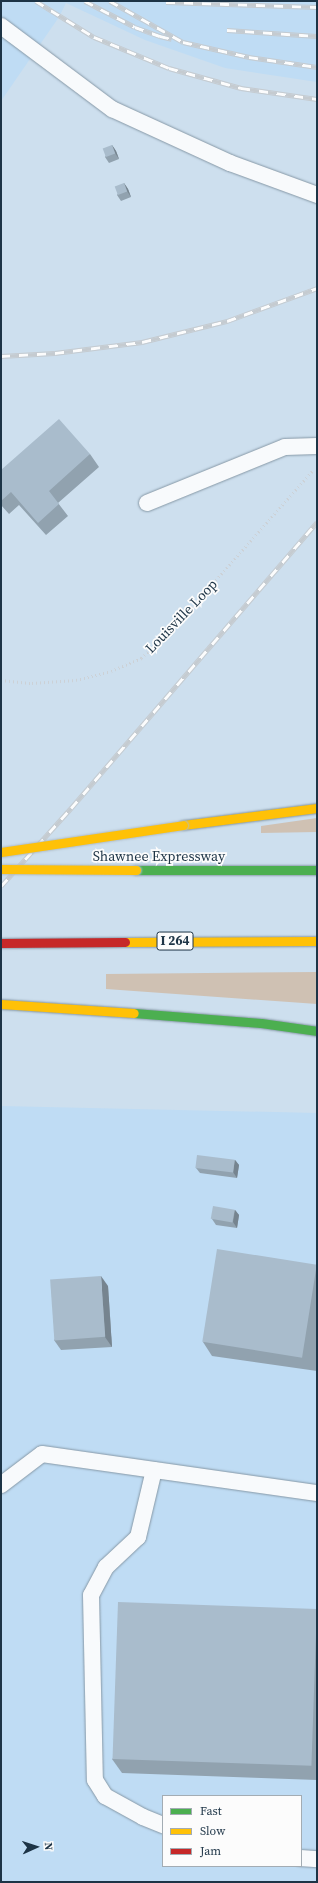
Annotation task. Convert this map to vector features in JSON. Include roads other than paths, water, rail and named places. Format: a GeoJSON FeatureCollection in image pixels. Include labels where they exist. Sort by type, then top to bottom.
{"type":"FeatureCollection","features":[{"type":"Feature","properties":{"kind":"highway"},"geometry":{"type":"LineString","coordinates":[[1,852],[183,825],[317,808]]}},
{"type":"Feature","properties":{"kind":"highway","name":"Shawnee Expressway"},"geometry":{"type":"LineString","coordinates":[[1,869],[317,870]]}},
{"type":"Feature","properties":{"kind":"highway","name":"I 264"},"geometry":{"type":"LineString","coordinates":[[1,943],[317,941]]}},
{"type":"Feature","properties":{"kind":"highway"},"geometry":{"type":"LineString","coordinates":[[1,1004],[183,1016],[317,1031]]}},
{"type":"Feature","properties":{"kind":"lane"},"geometry":{"type":"LineString","coordinates":[[1,26],[112,109],[230,163],[317,195]]}},
{"type":"Feature","properties":{"kind":"lane"},"geometry":{"type":"LineString","coordinates":[[147,503],[285,447],[317,446]]}},
{"type":"Feature","properties":{"kind":"lane"},"geometry":{"type":"LineString","coordinates":[[1,1485],[42,1454],[317,1493]]}},
{"type":"Feature","properties":{"kind":"lane"},"geometry":{"type":"LineString","coordinates":[[154,1470],[138,1538],[106,1567],[91,1595],[95,1780],[105,1796],[143,1817],[162,1824]]}},
{"type":"Feature","properties":{"kind":"lane"},"geometry":{"type":"LineString","coordinates":[[302,1858],[317,1859]]}},
{"type":"Feature","properties":{"kind":"railway"},"geometry":{"type":"LineString","coordinates":[[36,1],[94,37],[169,68],[241,88],[317,99]]}},
{"type":"Feature","properties":{"kind":"railway"},"geometry":{"type":"LineString","coordinates":[[85,1],[135,27],[172,39]]}},
{"type":"Feature","properties":{"kind":"railway"},"geometry":{"type":"LineString","coordinates":[[110,1],[183,42],[249,57],[317,67]]}},
{"type":"Feature","properties":{"kind":"railway"},"geometry":{"type":"LineString","coordinates":[[166,2],[317,7]]}},
{"type":"Feature","properties":{"kind":"railway"},"geometry":{"type":"LineString","coordinates":[[227,30],[317,36]]}},
{"type":"Feature","properties":{"kind":"railway"},"geometry":{"type":"LineString","coordinates":[[1,356],[55,353],[142,342],[227,321],[317,288]]}},
{"type":"Feature","properties":{"kind":"railway"},"geometry":{"type":"LineString","coordinates":[[1,886],[71,808],[317,522]]}}]}
